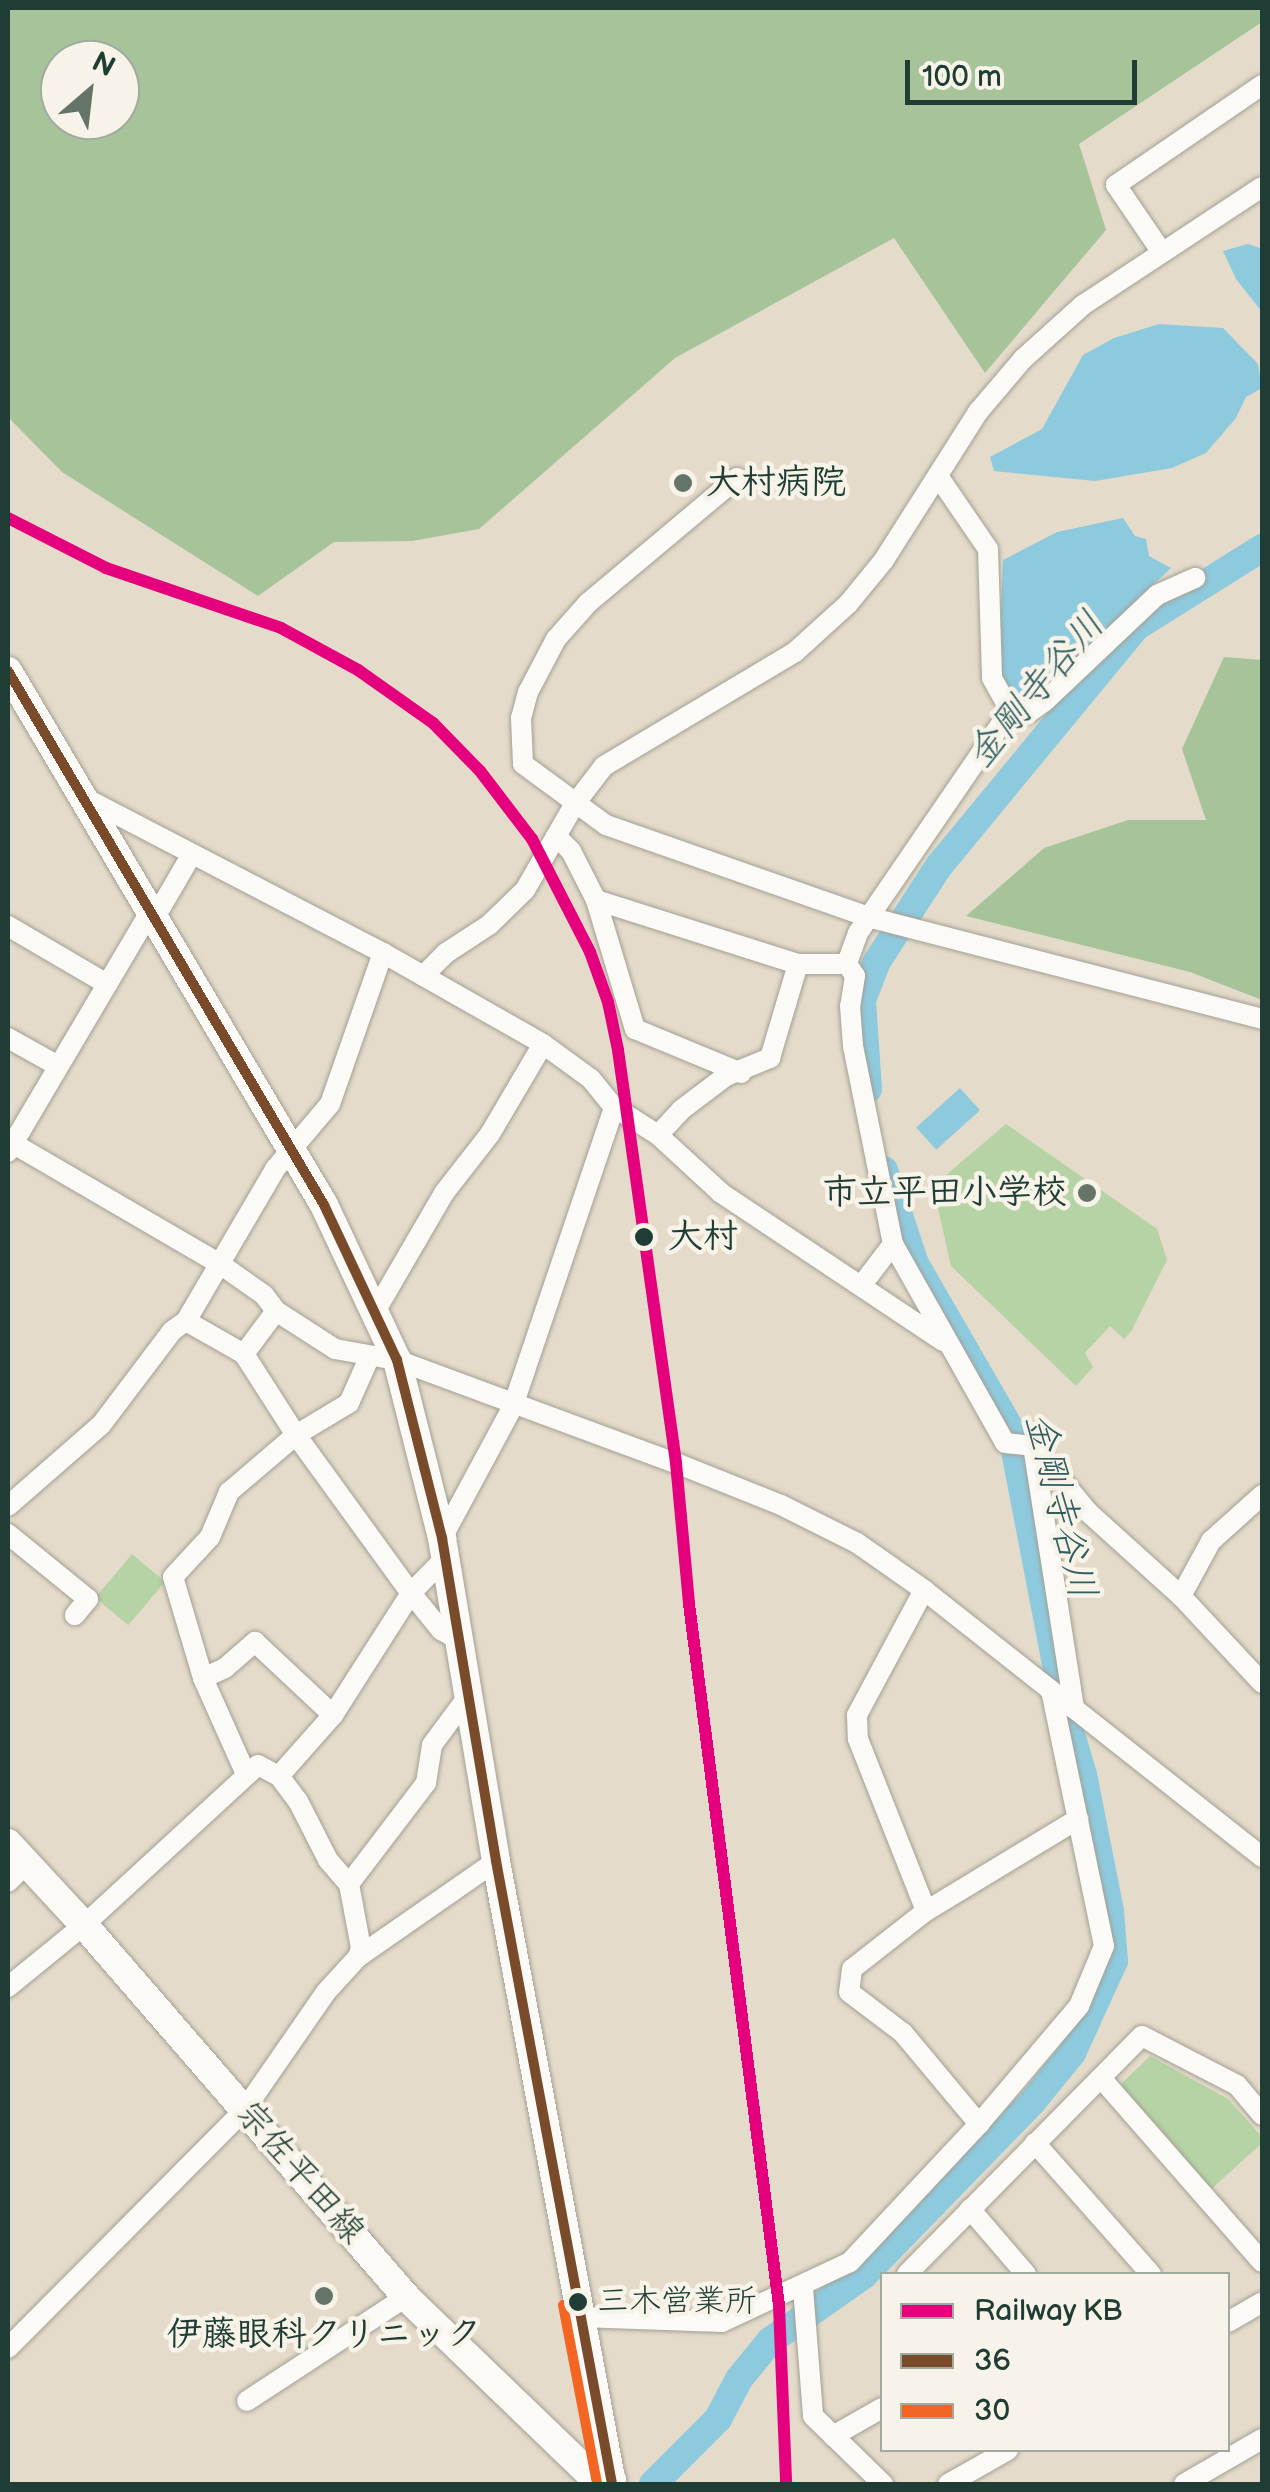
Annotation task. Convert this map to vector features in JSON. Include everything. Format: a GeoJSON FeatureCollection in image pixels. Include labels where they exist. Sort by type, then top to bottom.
{"type":"FeatureCollection","features":[{"type":"Feature","properties":{"kind":"main road"},"geometry":{"type":"LineString","coordinates":[[8,671],[291,1150],[376,1310],[383,1359],[444,1548],[496,1861],[612,2482]]}},
{"type":"Feature","properties":{"kind":"main road","name":"宗佐平田線"},"geometry":{"type":"LineString","coordinates":[[14,1863],[84,1924],[406,2297],[590,2474],[612,2482]]}},
{"type":"Feature","properties":{"kind":"street"},"geometry":{"type":"LineString","coordinates":[[1161,251],[1116,185],[1262,85]]}},
{"type":"Feature","properties":{"kind":"street"},"geometry":{"type":"LineString","coordinates":[[423,976],[446,953],[489,925],[525,890],[574,805],[604,766],[795,652],[835,616],[884,560],[978,412],[1023,359],[1082,305],[1262,187]]}},
{"type":"Feature","properties":{"kind":"street"},"geometry":{"type":"LineString","coordinates":[[938,476],[988,549],[992,678],[1010,711]]}},
{"type":"Feature","properties":{"kind":"street"},"geometry":{"type":"LineString","coordinates":[[737,478],[588,603],[556,640],[528,692],[521,718],[523,764],[606,826],[872,918],[1262,1019]]}},
{"type":"Feature","properties":{"kind":"street"},"geometry":{"type":"LineString","coordinates":[[1010,711],[1028,713],[1044,702],[1156,595],[1195,578]]}},
{"type":"Feature","properties":{"kind":"street"},"geometry":{"type":"LineString","coordinates":[[1010,711],[872,918],[858,933],[848,964],[855,976],[850,1006],[861,1097],[894,1244],[1005,1443],[1033,1446],[1088,1512],[1181,1596],[1262,1683]]}},
{"type":"Feature","properties":{"kind":"street"},"geometry":{"type":"LineString","coordinates":[[87,799],[383,953],[543,1044],[591,1079],[614,1107],[658,1135],[721,1193],[948,1345]]}},
{"type":"Feature","properties":{"kind":"street"},"geometry":{"type":"LineString","coordinates":[[556,836],[570,851],[596,900],[635,1028],[741,1073]]}},
{"type":"Feature","properties":{"kind":"street"},"geometry":{"type":"LineString","coordinates":[[192,854],[107,984],[10,1148],[220,1264],[264,1295],[276,1311],[336,1349],[383,1359],[780,1505],[857,1543],[924,1590],[1262,1857]]}},
{"type":"Feature","properties":{"kind":"street"},"geometry":{"type":"LineString","coordinates":[[596,900],[798,964],[848,964]]}},
{"type":"Feature","properties":{"kind":"street"},"geometry":{"type":"LineString","coordinates":[[8,926],[107,984]]}},
{"type":"Feature","properties":{"kind":"street"},"geometry":{"type":"LineString","coordinates":[[8,1506],[101,1426],[172,1332],[186,1321],[291,1150],[330,1104],[383,953]]}},
{"type":"Feature","properties":{"kind":"street"},"geometry":{"type":"LineString","coordinates":[[658,1135],[682,1110],[726,1076],[770,1058],[798,964]]}},
{"type":"Feature","properties":{"kind":"street"},"geometry":{"type":"LineString","coordinates":[[8,1038],[58,1066]]}},
{"type":"Feature","properties":{"kind":"street"},"geometry":{"type":"LineString","coordinates":[[376,1310],[444,1193],[490,1134],[543,1044]]}},
{"type":"Feature","properties":{"kind":"street"},"geometry":{"type":"LineString","coordinates":[[279,1776],[334,1716],[410,1592],[444,1548],[513,1406],[614,1107]]}},
{"type":"Feature","properties":{"kind":"street"},"geometry":{"type":"LineString","coordinates":[[861,1286],[894,1244]]}},
{"type":"Feature","properties":{"kind":"street"},"geometry":{"type":"LineString","coordinates":[[244,1354],[276,1311]]}},
{"type":"Feature","properties":{"kind":"street"},"geometry":{"type":"LineString","coordinates":[[186,1321],[244,1354],[296,1435],[410,1592],[440,1630],[460,1640]]}},
{"type":"Feature","properties":{"kind":"street"},"geometry":{"type":"LineString","coordinates":[[245,1772],[203,1678],[172,1578],[210,1537],[229,1492],[296,1435],[349,1403],[383,1359]]}},
{"type":"Feature","properties":{"kind":"street"},"geometry":{"type":"LineString","coordinates":[[1033,1446],[1074,1709]]}},
{"type":"Feature","properties":{"kind":"street"},"geometry":{"type":"LineString","coordinates":[[1181,1596],[1211,1541],[1262,1495]]}},
{"type":"Feature","properties":{"kind":"street"},"geometry":{"type":"LineString","coordinates":[[8,1534],[88,1599],[75,1615]]}},
{"type":"Feature","properties":{"kind":"street"},"geometry":{"type":"LineString","coordinates":[[924,1590],[857,1714],[858,1739],[926,1911]]}},
{"type":"Feature","properties":{"kind":"street"},"geometry":{"type":"LineString","coordinates":[[203,1678],[225,1668],[256,1642],[334,1716]]}},
{"type":"Feature","properties":{"kind":"street"},"geometry":{"type":"LineString","coordinates":[[580,2317],[722,2322],[803,2288],[850,2262],[979,2124],[1078,2006],[1104,1946],[1051,1690]]}},
{"type":"Feature","properties":{"kind":"street"},"geometry":{"type":"LineString","coordinates":[[349,1884],[426,1783],[432,1745],[469,1695]]}},
{"type":"Feature","properties":{"kind":"street"},"geometry":{"type":"LineString","coordinates":[[8,1987],[84,1924],[245,1772],[258,1765],[279,1776],[298,1801],[328,1860],[349,1884],[361,1948],[358,1957]]}},
{"type":"Feature","properties":{"kind":"street"},"geometry":{"type":"LineString","coordinates":[[979,2124],[903,2034],[848,1992],[852,1969],[926,1911],[1078,1819]]}},
{"type":"Feature","properties":{"kind":"street"},"geometry":{"type":"LineString","coordinates":[[8,2348],[245,2109],[326,1992],[358,1957],[496,1861]]}},
{"type":"Feature","properties":{"kind":"street"},"geometry":{"type":"LineString","coordinates":[[908,2272],[1142,2036],[1237,2085],[1262,2115]]}},
{"type":"Feature","properties":{"kind":"street"},"geometry":{"type":"LineString","coordinates":[[1100,2078],[1262,2262]]}},
{"type":"Feature","properties":{"kind":"street"},"geometry":{"type":"LineString","coordinates":[[1035,2143],[1149,2272]]}},
{"type":"Feature","properties":{"kind":"street"},"geometry":{"type":"LineString","coordinates":[[970,2209],[1024,2272]]}},
{"type":"Feature","properties":{"kind":"street"},"geometry":{"type":"LineString","coordinates":[[803,2288],[813,2416],[883,2484]]}},
{"type":"Feature","properties":{"kind":"street"},"geometry":{"type":"LineString","coordinates":[[247,2401],[406,2297]]}},
{"type":"Feature","properties":{"kind":"street"},"geometry":{"type":"LineString","coordinates":[[1230,2321],[1262,2302]]}},
{"type":"Feature","properties":{"kind":"street"},"geometry":{"type":"LineString","coordinates":[[834,2436],[880,2409]]}},
{"type":"Feature","properties":{"kind":"street"},"geometry":{"type":"LineString","coordinates":[[1197,2481],[1262,2439]]}},
{"type":"Feature","properties":{"kind":"street"},"geometry":{"type":"LineString","coordinates":[[948,2484],[1004,2452]]}},
{"type":"Feature","properties":{"kind":"green space"},"geometry":{"type":"Polygon","coordinates":[[[8,8],[1262,8],[1262,22],[1079,144],[1106,230],[985,373],[894,238],[675,358],[479,529],[412,541],[334,542],[258,596],[62,472],[8,417],[8,8]]]}},
{"type":"Feature","properties":{"kind":"green space"},"geometry":{"type":"Polygon","coordinates":[[[1224,657],[1262,660],[1262,1000],[1190,972],[966,916],[1044,848],[1128,820],[1206,820],[1182,749],[1224,657]]]}},
{"type":"Feature","properties":{"kind":"green space"},"geometry":{"type":"Polygon","coordinates":[[[1006,1124],[1157,1229],[1167,1260],[1132,1330],[1124,1339],[1110,1326],[1085,1353],[1093,1367],[1076,1386],[951,1266],[933,1186],[1006,1124]]]}},
{"type":"Feature","properties":{"kind":"green space"},"geometry":{"type":"Polygon","coordinates":[[[132,1554],[165,1582],[128,1625],[95,1598],[132,1554]]]}},
{"type":"Feature","properties":{"kind":"green space"},"geometry":{"type":"Polygon","coordinates":[[[1150,2056],[1228,2099],[1262,2137],[1262,2143],[1207,2193],[1119,2086],[1150,2056]]]}},
{"type":"Feature","properties":{"kind":"water"},"geometry":{"type":"Polygon","coordinates":[[[1248,244],[1262,249],[1262,312],[1236,279],[1223,251],[1248,244]]]}},
{"type":"Feature","properties":{"kind":"water"},"geometry":{"type":"Polygon","coordinates":[[[1159,324],[1223,328],[1258,364],[1262,388],[1246,397],[1236,418],[1206,453],[1172,468],[1095,481],[994,471],[990,457],[1042,429],[1083,355],[1114,338],[1159,324]]]}},
{"type":"Feature","properties":{"kind":"water"},"geometry":{"type":"Polygon","coordinates":[[[1123,518],[1135,536],[1146,539],[1149,556],[1171,568],[1034,697],[1020,704],[1010,698],[999,661],[1003,560],[1057,532],[1123,518]]]}},
{"type":"Feature","properties":{"kind":"water"},"geometry":{"type":"Polygon","coordinates":[[[960,1088],[980,1110],[936,1150],[916,1127],[960,1088]]]}},
{"type":"Feature","properties":{"kind":"waterway","name":"金剛寺谷川"},"geometry":{"type":"LineString","coordinates":[[868,1089],[862,1000],[876,963],[939,866],[1136,627],[1262,548]]}},
{"type":"Feature","properties":{"kind":"waterway","name":"金剛寺谷川"},"geometry":{"type":"LineString","coordinates":[[653,2484],[718,2419],[739,2379],[770,2341],[864,2275],[1033,2101],[1072,2053],[1114,1961],[1110,1911],[1083,1775],[1067,1721],[1011,1430],[915,1264],[884,1170]]}},
{"type":"Feature","properties":{"kind":"rail line","name":"KB"},"geometry":{"type":"LineString","coordinates":[[8,518],[106,568],[281,628],[358,670],[433,723],[480,771],[532,839],[590,952],[608,1002],[618,1050],[676,1463],[689,1604],[779,2306],[786,2484]]}},
{"type":"Feature","properties":{"kind":"transit line","name":"36"},"geometry":{"type":"LineString","coordinates":[[8,671],[324,1205],[397,1360],[442,1538],[496,1861],[612,2484]]}},
{"type":"Feature","properties":{"kind":"transit line","name":"30"},"geometry":{"type":"LineString","coordinates":[[563,2305],[597,2484]]}},
{"type":"Feature","properties":{"kind":"place","name":"大村病院"},"geometry":{"type":"Point","coordinates":[683,483]}},
{"type":"Feature","properties":{"kind":"place","name":"市立平田小学校"},"geometry":{"type":"Point","coordinates":[1087,1193]}},
{"type":"Feature","properties":{"kind":"place","name":"大村"},"geometry":{"type":"Point","coordinates":[644,1237]}},
{"type":"Feature","properties":{"kind":"place","name":"伊藤眼科クリニック"},"geometry":{"type":"Point","coordinates":[324,2296]}},
{"type":"Feature","properties":{"kind":"place","name":"三木営業所"},"geometry":{"type":"Point","coordinates":[578,2302]}}]}
